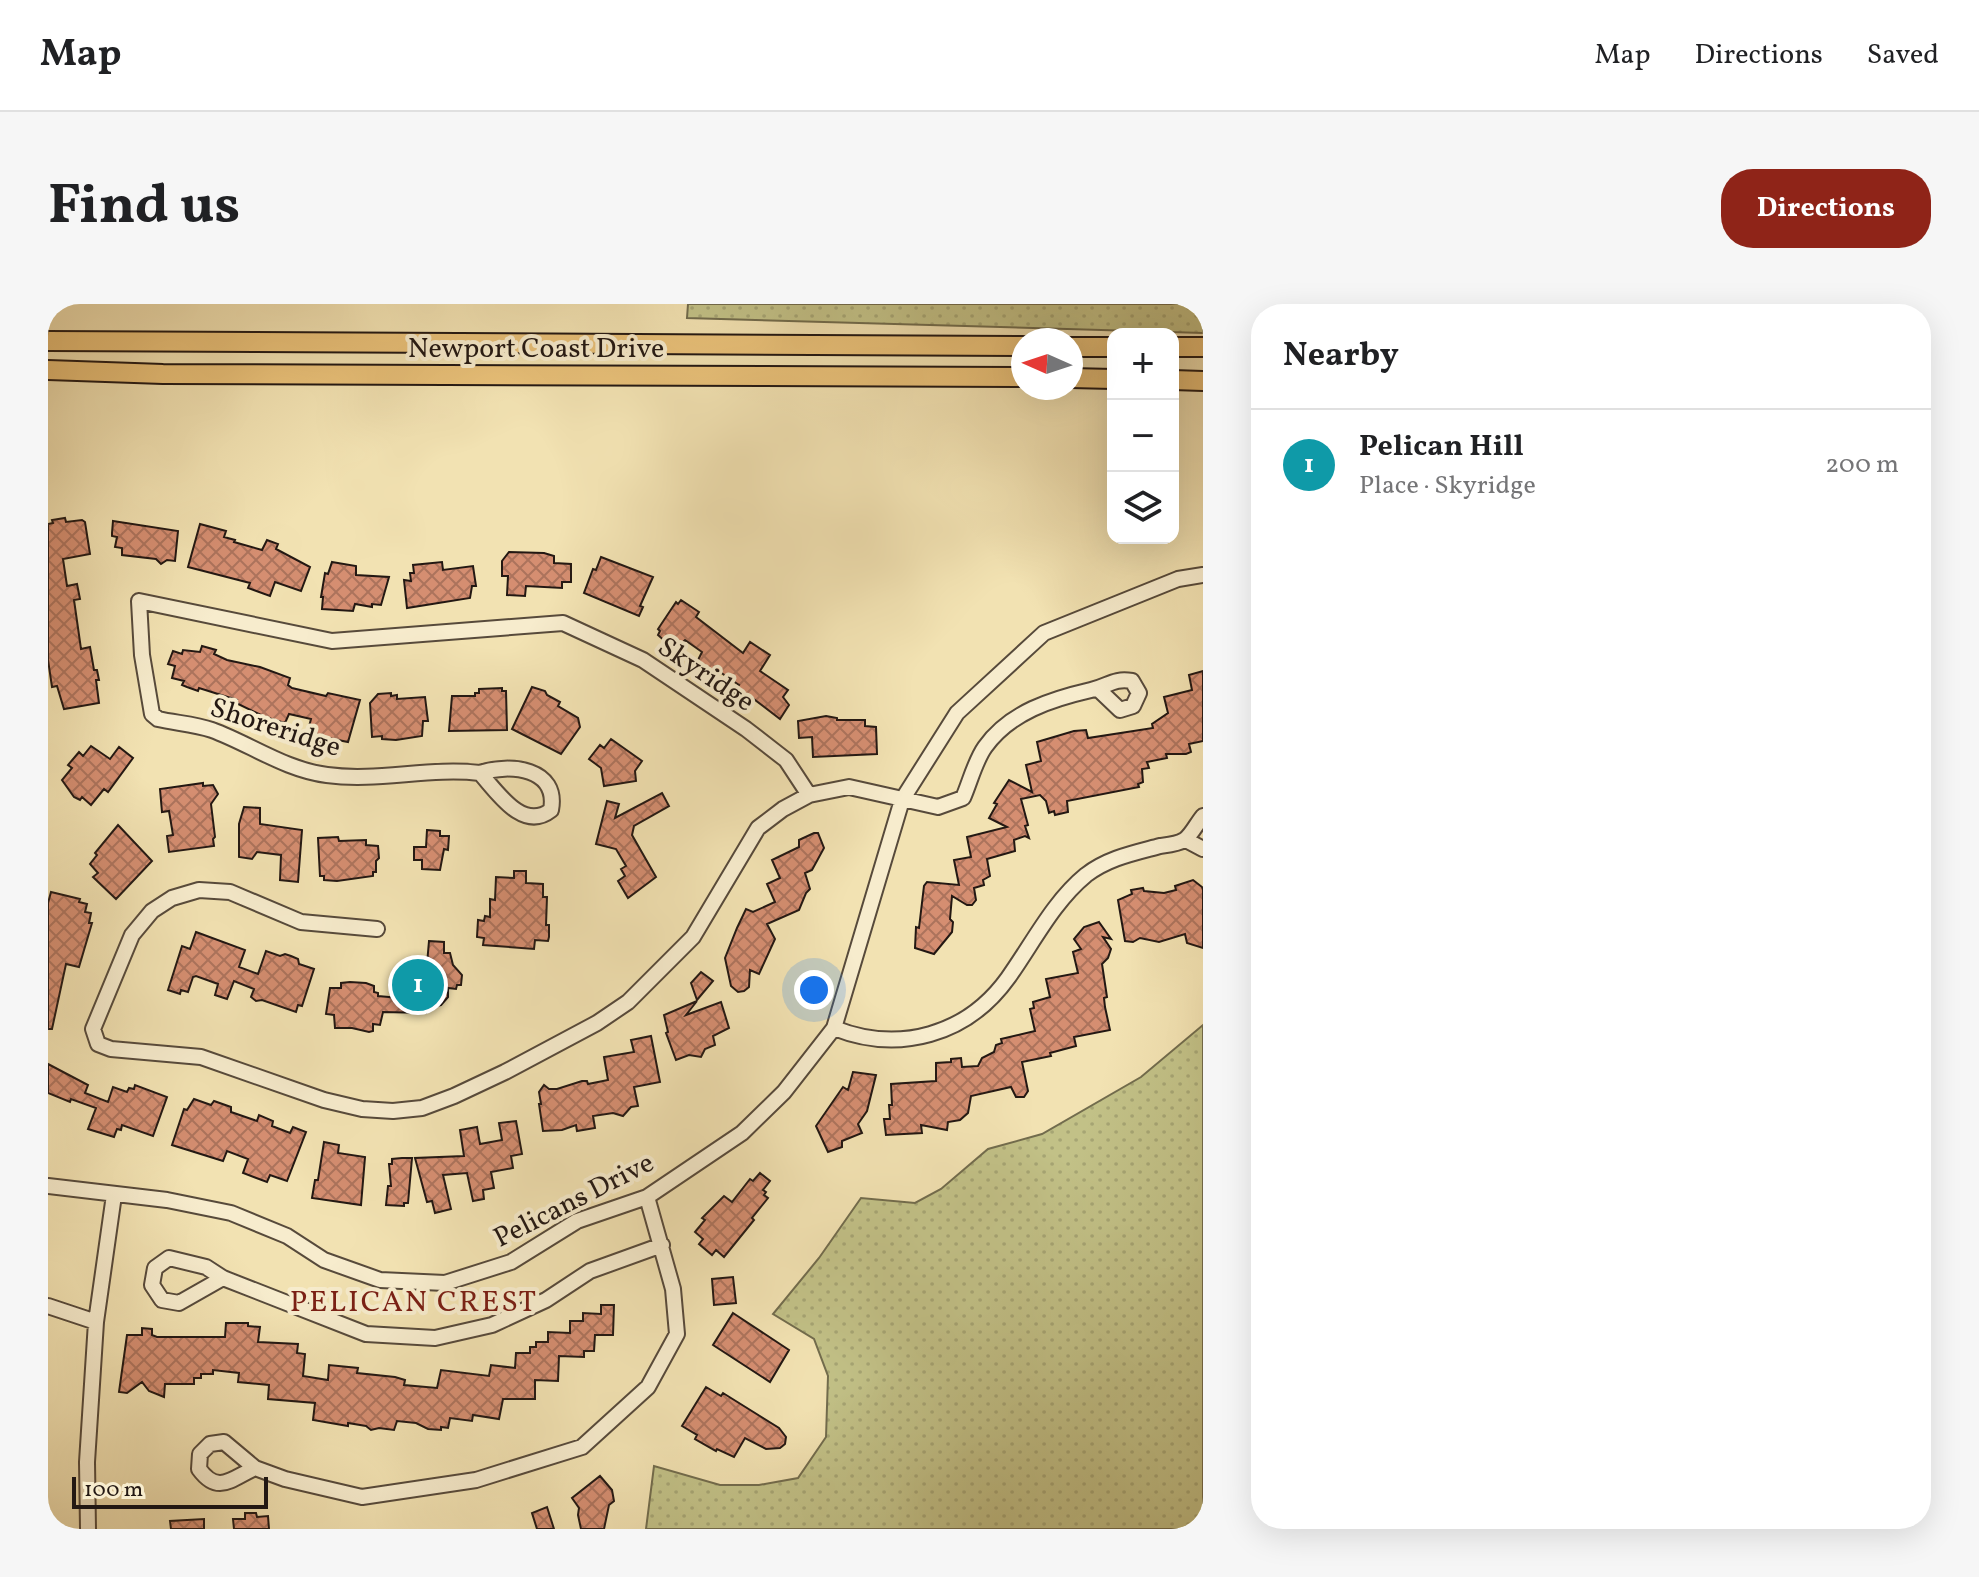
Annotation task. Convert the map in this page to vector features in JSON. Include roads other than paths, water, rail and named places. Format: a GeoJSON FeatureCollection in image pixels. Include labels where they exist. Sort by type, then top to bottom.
{"type":"FeatureCollection","features":[{"type":"Feature","properties":{"kind":"main road","name":"Newport Coast Drive"},"geometry":{"type":"LineString","coordinates":[[48,341],[1011,346]]}},
{"type":"Feature","properties":{"kind":"main road"},"geometry":{"type":"LineString","coordinates":[[1083,347],[1107,347]]}},
{"type":"Feature","properties":{"kind":"main road"},"geometry":{"type":"LineString","coordinates":[[1179,347],[1203,347]]}},
{"type":"Feature","properties":{"kind":"main road","name":"Newport Coast Drive"},"geometry":{"type":"LineString","coordinates":[[48,370],[163,374],[1011,377]]}},
{"type":"Feature","properties":{"kind":"main road"},"geometry":{"type":"LineString","coordinates":[[1083,378],[1107,379]]}},
{"type":"Feature","properties":{"kind":"main road"},"geometry":{"type":"LineString","coordinates":[[1179,380],[1203,381]]}},
{"type":"Feature","properties":{"kind":"street","name":"Pelicans Drive"},"geometry":{"type":"LineString","coordinates":[[48,1186],[167,1200],[231,1213],[287,1236],[324,1260],[380,1280],[445,1283],[511,1262],[577,1221],[647,1197],[742,1133],[784,1092],[834,1028],[902,800],[957,713],[1044,633],[1178,579],[1203,575]]}},
{"type":"Feature","properties":{"kind":"street","name":"Shoreridge"},"geometry":{"type":"LineString","coordinates":[[139,601],[142,655],[152,714],[158,719],[211,730],[294,766],[323,775],[367,778],[455,770],[480,773],[496,768],[520,769],[537,775],[547,783],[554,796],[551,810],[542,817],[516,812],[480,773]]}},
{"type":"Feature","properties":{"kind":"street","name":"Skyridge"},"geometry":{"type":"LineString","coordinates":[[139,601],[332,641],[563,623],[643,660],[746,729],[786,760],[809,795]]}},
{"type":"Feature","properties":{"kind":"street"},"geometry":{"type":"LineString","coordinates":[[377,929],[301,922],[230,892],[199,890],[172,898],[152,911],[132,935],[93,1029],[98,1044],[111,1049],[201,1057],[324,1100],[362,1109],[393,1111],[422,1108],[505,1072],[597,1023],[628,1002],[693,937],[758,828],[783,809],[809,795],[849,787],[938,807],[963,798],[985,748],[1014,718],[1056,698],[1098,689]]}},
{"type":"Feature","properties":{"kind":"street"},"geometry":{"type":"LineString","coordinates":[[1186,840],[1203,816]]}},
{"type":"Feature","properties":{"kind":"street"},"geometry":{"type":"LineString","coordinates":[[834,1028],[858,1038],[889,1041],[923,1037],[947,1028],[988,1002],[1071,889],[1089,873],[1129,853],[1186,840],[1203,849]]}},
{"type":"Feature","properties":{"kind":"street"},"geometry":{"type":"LineString","coordinates":[[88,1529],[87,1462],[96,1322],[114,1195]]}},
{"type":"Feature","properties":{"kind":"street"},"geometry":{"type":"LineString","coordinates":[[255,1468],[285,1479],[362,1497],[476,1480],[582,1447],[648,1387],[677,1334],[673,1289],[647,1197]]}},
{"type":"Feature","properties":{"kind":"street"},"geometry":{"type":"LineString","coordinates":[[223,1278],[179,1303],[162,1300],[152,1285],[155,1268],[169,1258],[206,1267],[223,1278],[366,1334],[435,1338],[492,1325],[546,1300],[590,1271],[662,1245]]}},
{"type":"Feature","properties":{"kind":"street"},"geometry":{"type":"LineString","coordinates":[[48,1306],[96,1322]]}},
{"type":"Feature","properties":{"kind":"place","name":"Pelican Hill"},"geometry":{"type":"Point","coordinates":[418,985]}},
{"type":"Feature","properties":{"kind":"district","name":"PELICAN CREST"},"geometry":{"type":"Point","coordinates":[414,1301]}}]}
